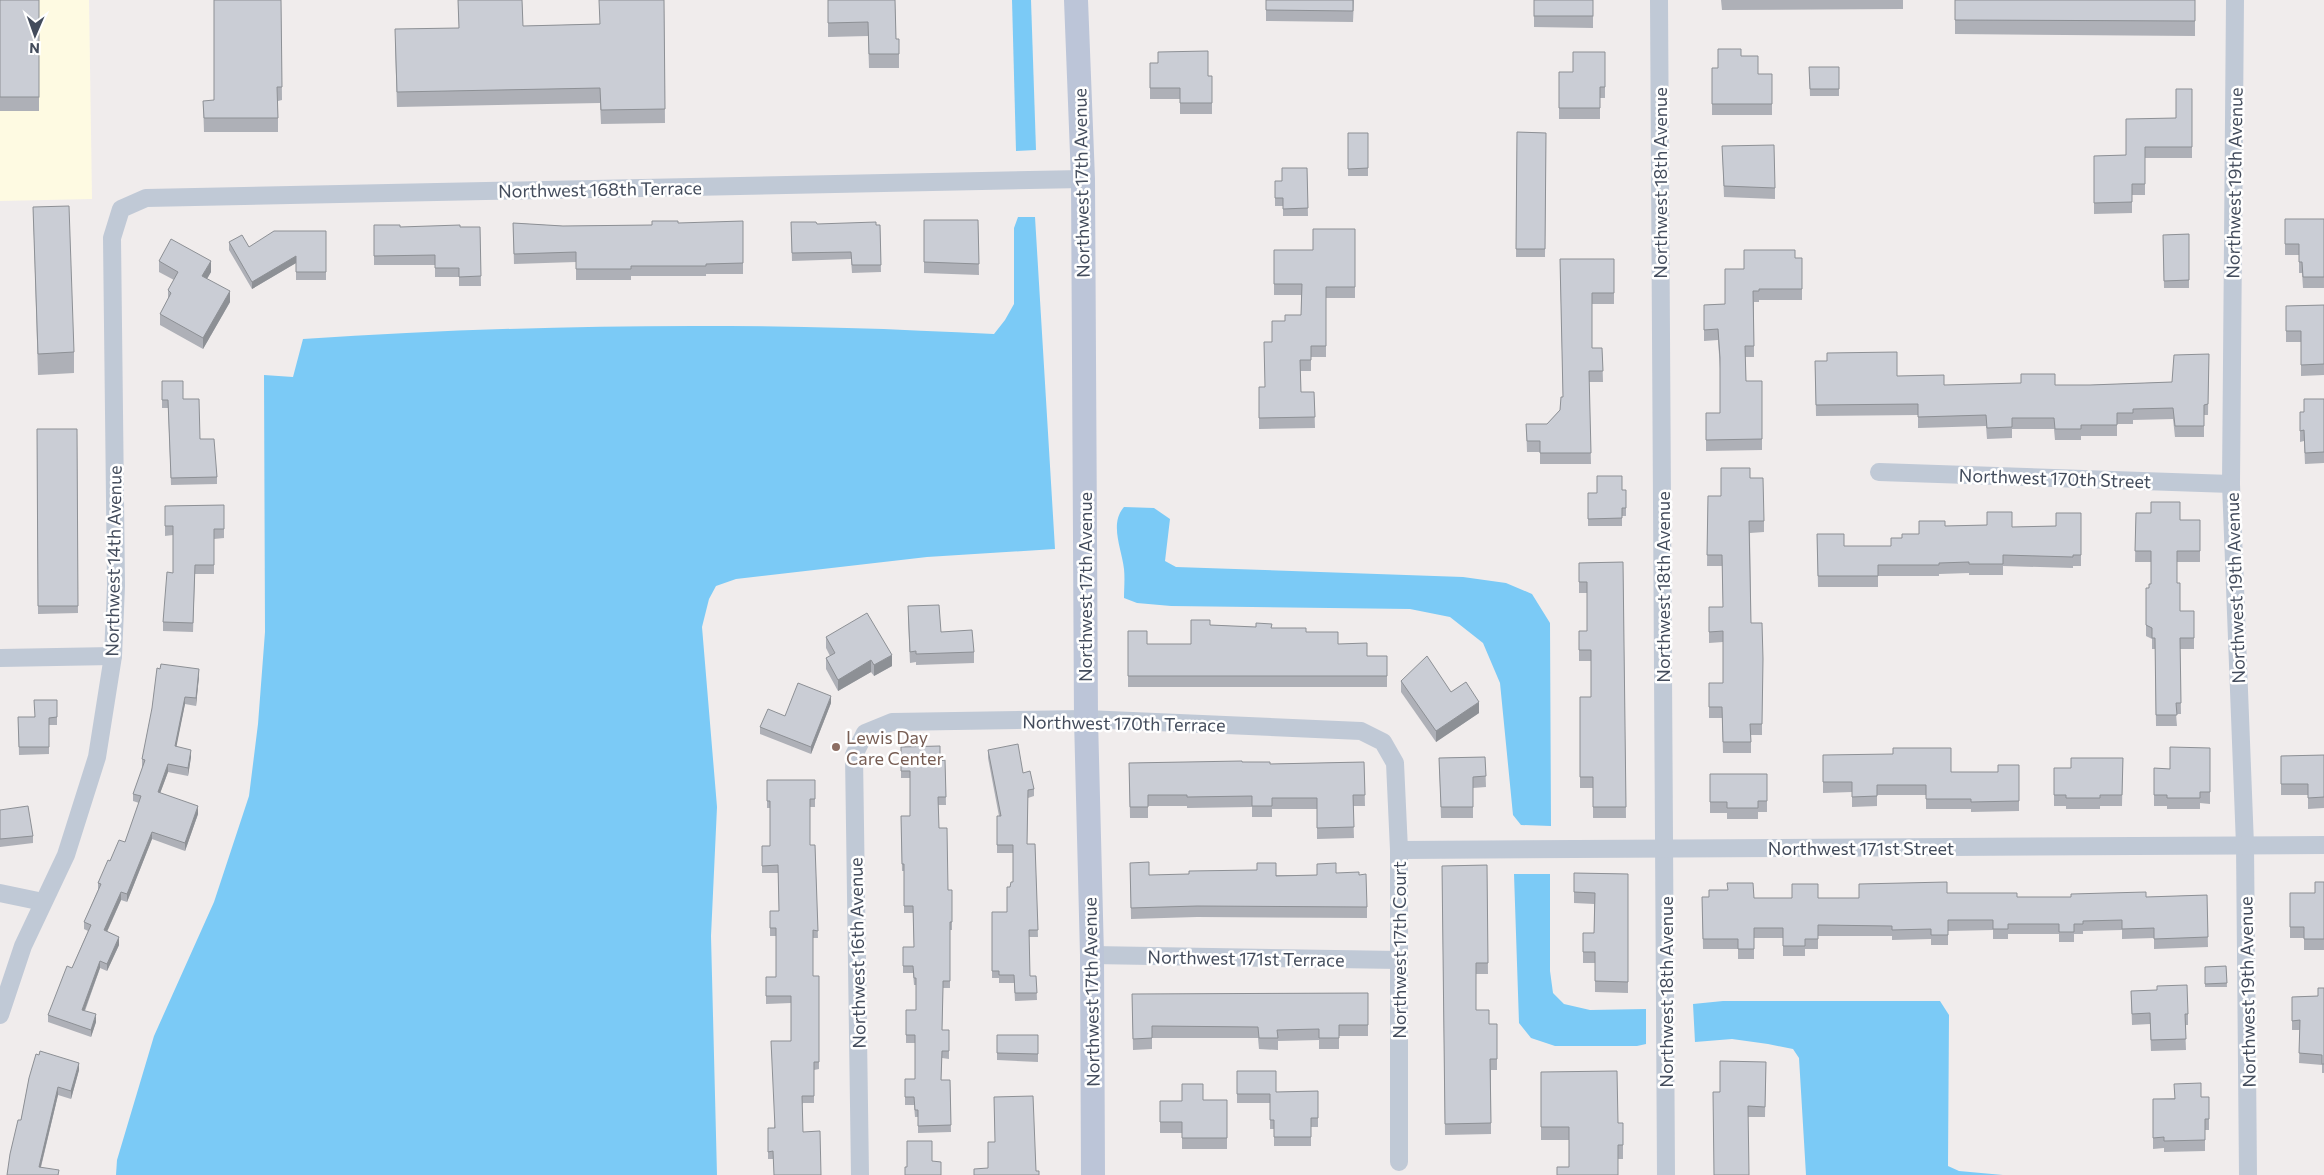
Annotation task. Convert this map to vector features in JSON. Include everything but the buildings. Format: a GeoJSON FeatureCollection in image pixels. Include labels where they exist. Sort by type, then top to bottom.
{"type":"FeatureCollection","features":[{"type":"Feature","properties":{"kind":"street","name":"Northwest 17th Avenue"},"geometry":{"type":"LineString","coordinates":[[1076,0],[1082,179],[1086,719],[1092,955],[1093,1175]]}},
{"type":"Feature","properties":{"kind":"street","name":"Northwest 18th Avenue"},"geometry":{"type":"LineString","coordinates":[[1659,0],[1666,1175]]}},
{"type":"Feature","properties":{"kind":"street","name":"Northwest 19th Avenue"},"geometry":{"type":"LineString","coordinates":[[2235,0],[2232,484],[2245,845],[2248,1175]]}},
{"type":"Feature","properties":{"kind":"street","name":"Northwest 168th Terrace"},"geometry":{"type":"LineString","coordinates":[[120,210],[146,198],[1082,179]]}},
{"type":"Feature","properties":{"kind":"street","name":"Northwest 14th Avenue"},"geometry":{"type":"LineString","coordinates":[[0,1015],[24,946],[66,855],[98,757],[113,656],[116,586],[112,238],[120,210]]}},
{"type":"Feature","properties":{"kind":"street","name":"Northwest 170th Street"},"geometry":{"type":"LineString","coordinates":[[1879,472],[2232,484]]}},
{"type":"Feature","properties":{"kind":"street"},"geometry":{"type":"LineString","coordinates":[[0,658],[113,656]]}},
{"type":"Feature","properties":{"kind":"street","name":"Northwest 170th Terrace"},"geometry":{"type":"LineString","coordinates":[[865,733],[892,722],[1086,719],[1361,731],[1383,742]]}},
{"type":"Feature","properties":{"kind":"street","name":"Northwest 16th Avenue"},"geometry":{"type":"LineString","coordinates":[[860,1175],[854,755],[865,733]]}},
{"type":"Feature","properties":{"kind":"street","name":"Northwest 17th Court"},"geometry":{"type":"LineString","coordinates":[[1383,742],[1395,763],[1399,850],[1398,1162]]}},
{"type":"Feature","properties":{"kind":"street","name":"Northwest 171st Street"},"geometry":{"type":"LineString","coordinates":[[1399,850],[2324,845]]}},
{"type":"Feature","properties":{"kind":"street"},"geometry":{"type":"LineString","coordinates":[[0,893],[43,902]]}},
{"type":"Feature","properties":{"kind":"street","name":"Northwest 171st Terrace"},"geometry":{"type":"LineString","coordinates":[[1092,955],[1399,960]]}},
{"type":"Feature","properties":{"kind":"shaded area"},"geometry":{"type":"Polygon","coordinates":[[[0,0],[89,0],[92,199],[0,201],[0,0]]]}},
{"type":"Feature","properties":{"kind":"water"},"geometry":{"type":"Polygon","coordinates":[[[1012,0],[1031,0],[1036,150],[1016,151],[1012,0]]]}},
{"type":"Feature","properties":{"kind":"water"},"geometry":{"type":"Polygon","coordinates":[[[1018,217],[1035,217],[1055,549],[927,557],[736,579],[716,586],[709,599],[702,627],[717,807],[711,936],[717,1175],[116,1175],[117,1160],[154,1036],[214,902],[249,796],[258,724],[265,632],[264,375],[293,377],[303,339],[371,335],[643,326],[865,328],[994,334],[1014,304],[1014,228],[1018,217]]]}},
{"type":"Feature","properties":{"kind":"water"},"geometry":{"type":"Polygon","coordinates":[[[1124,507],[1154,508],[1170,519],[1165,561],[1176,567],[1463,577],[1506,583],[1532,594],[1550,623],[1551,826],[1521,825],[1513,815],[1500,683],[1483,643],[1450,617],[1410,609],[1171,606],[1137,603],[1124,598],[1124,569],[1117,521],[1124,507]]]}},
{"type":"Feature","properties":{"kind":"water"},"geometry":{"type":"Polygon","coordinates":[[[1514,874],[1550,874],[1550,971],[1553,993],[1564,1004],[1590,1010],[1646,1009],[1646,1044],[1637,1046],[1555,1046],[1531,1038],[1519,1023],[1514,874]]]}},
{"type":"Feature","properties":{"kind":"water"},"geometry":{"type":"Polygon","coordinates":[[[1723,1001],[1940,1001],[1949,1015],[1948,1166],[1959,1171],[2003,1175],[1806,1175],[1799,1058],[1793,1049],[1768,1044],[1732,1039],[1695,1042],[1693,1004],[1723,1001]]]}},
{"type":"Feature","properties":{"kind":"place","name":"Lewis Day Care Center"},"geometry":{"type":"Point","coordinates":[836,747]}}]}
